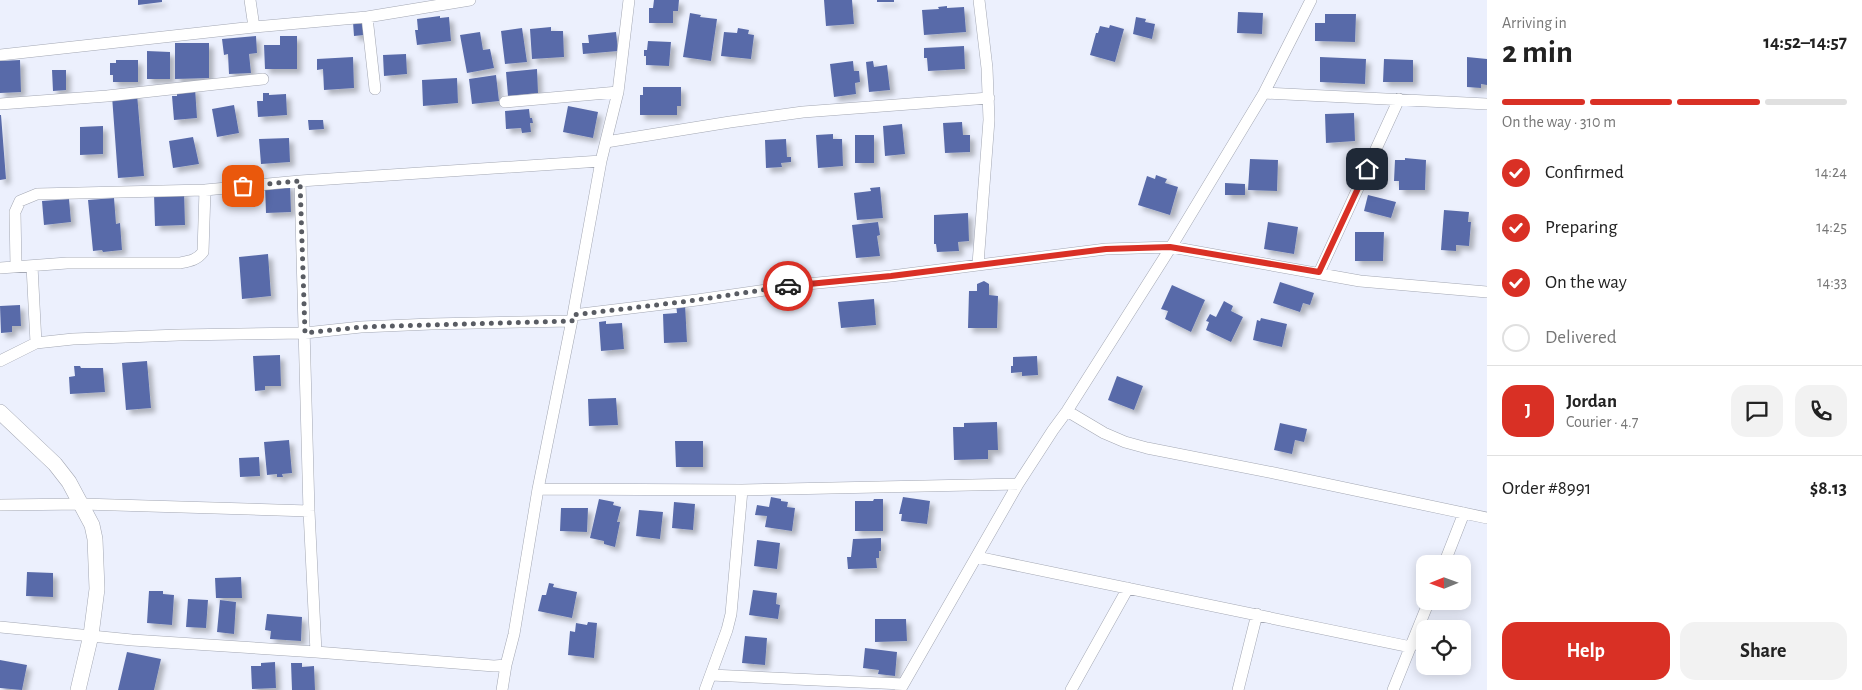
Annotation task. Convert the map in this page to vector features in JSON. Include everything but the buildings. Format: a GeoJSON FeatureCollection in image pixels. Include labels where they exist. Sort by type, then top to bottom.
{"type":"FeatureCollection","features":[{"type":"Feature","properties":{"kind":"street"},"geometry":{"type":"LineString","coordinates":[[250,0],[254,27]]}},
{"type":"Feature","properties":{"kind":"street"},"geometry":{"type":"LineString","coordinates":[[0,55],[254,27],[366,18],[470,0]]}},
{"type":"Feature","properties":{"kind":"street"},"geometry":{"type":"LineString","coordinates":[[502,690],[514,634],[538,489],[573,318],[601,161],[618,92],[629,0]]}},
{"type":"Feature","properties":{"kind":"street"},"geometry":{"type":"LineString","coordinates":[[978,264],[988,143],[989,98],[979,0]]}},
{"type":"Feature","properties":{"kind":"street"},"geometry":{"type":"LineString","coordinates":[[710,675],[902,687],[1018,484],[1052,430],[1067,411],[1170,247],[1264,92],[1311,0]]}},
{"type":"Feature","properties":{"kind":"street"},"geometry":{"type":"LineString","coordinates":[[366,18],[375,89]]}},
{"type":"Feature","properties":{"kind":"street"},"geometry":{"type":"LineString","coordinates":[[0,104],[106,96],[263,79]]}},
{"type":"Feature","properties":{"kind":"street"},"geometry":{"type":"LineString","coordinates":[[505,102],[618,92]]}},
{"type":"Feature","properties":{"kind":"street"},"geometry":{"type":"LineString","coordinates":[[1264,92],[1487,104]]}},
{"type":"Feature","properties":{"kind":"street"},"geometry":{"type":"LineString","coordinates":[[606,142],[803,112],[989,98]]}},
{"type":"Feature","properties":{"kind":"street"},"geometry":{"type":"LineString","coordinates":[[1319,272],[1399,99]]}},
{"type":"Feature","properties":{"kind":"street"},"geometry":{"type":"LineString","coordinates":[[16,266],[15,212],[20,201],[37,194],[206,190],[300,181],[601,161]]}},
{"type":"Feature","properties":{"kind":"street"},"geometry":{"type":"LineString","coordinates":[[300,181],[309,511],[316,652]]}},
{"type":"Feature","properties":{"kind":"street"},"geometry":{"type":"LineString","coordinates":[[0,268],[66,264],[180,263],[198,258],[203,252],[206,190]]}},
{"type":"Feature","properties":{"kind":"street"},"geometry":{"type":"LineString","coordinates":[[0,361],[36,343],[73,339],[305,333],[361,327],[573,318],[798,285],[891,276],[1106,249],[1170,247],[1360,280],[1487,292]]}},
{"type":"Feature","properties":{"kind":"street"},"geometry":{"type":"LineString","coordinates":[[32,266],[36,343]]}},
{"type":"Feature","properties":{"kind":"street"},"geometry":{"type":"LineString","coordinates":[[1067,411],[1104,432],[1126,442],[1147,448],[1487,518]]}},
{"type":"Feature","properties":{"kind":"street"},"geometry":{"type":"LineString","coordinates":[[0,412],[55,464],[70,482],[92,525],[95,539],[96,589],[91,635],[78,690]]}},
{"type":"Feature","properties":{"kind":"street"},"geometry":{"type":"LineString","coordinates":[[538,489],[742,490],[1018,484]]}},
{"type":"Feature","properties":{"kind":"street"},"geometry":{"type":"LineString","coordinates":[[705,690],[731,614],[742,490]]}},
{"type":"Feature","properties":{"kind":"street"},"geometry":{"type":"LineString","coordinates":[[0,505],[82,504],[309,511]]}},
{"type":"Feature","properties":{"kind":"street"},"geometry":{"type":"LineString","coordinates":[[1448,555],[1464,513]]}},
{"type":"Feature","properties":{"kind":"street"},"geometry":{"type":"LineString","coordinates":[[977,557],[1411,647]]}},
{"type":"Feature","properties":{"kind":"street"},"geometry":{"type":"LineString","coordinates":[[1071,690],[1128,588]]}},
{"type":"Feature","properties":{"kind":"street"},"geometry":{"type":"LineString","coordinates":[[1393,690],[1425,610]]}},
{"type":"Feature","properties":{"kind":"street"},"geometry":{"type":"LineString","coordinates":[[1238,690],[1258,614]]}},
{"type":"Feature","properties":{"kind":"street"},"geometry":{"type":"LineString","coordinates":[[0,627],[167,643],[494,666],[506,665]]}},
{"type":"Feature","properties":{"kind":"way so far"},"geometry":{"type":"LineString","coordinates":[[243,186],[300,181],[305,333],[361,327],[572,321],[573,315],[697,300],[788,286]]}},
{"type":"Feature","properties":{"kind":"route"},"geometry":{"type":"LineString","coordinates":[[788,286],[891,276],[1106,249],[1142,247],[1170,247],[1319,272],[1367,169]]}}]}
